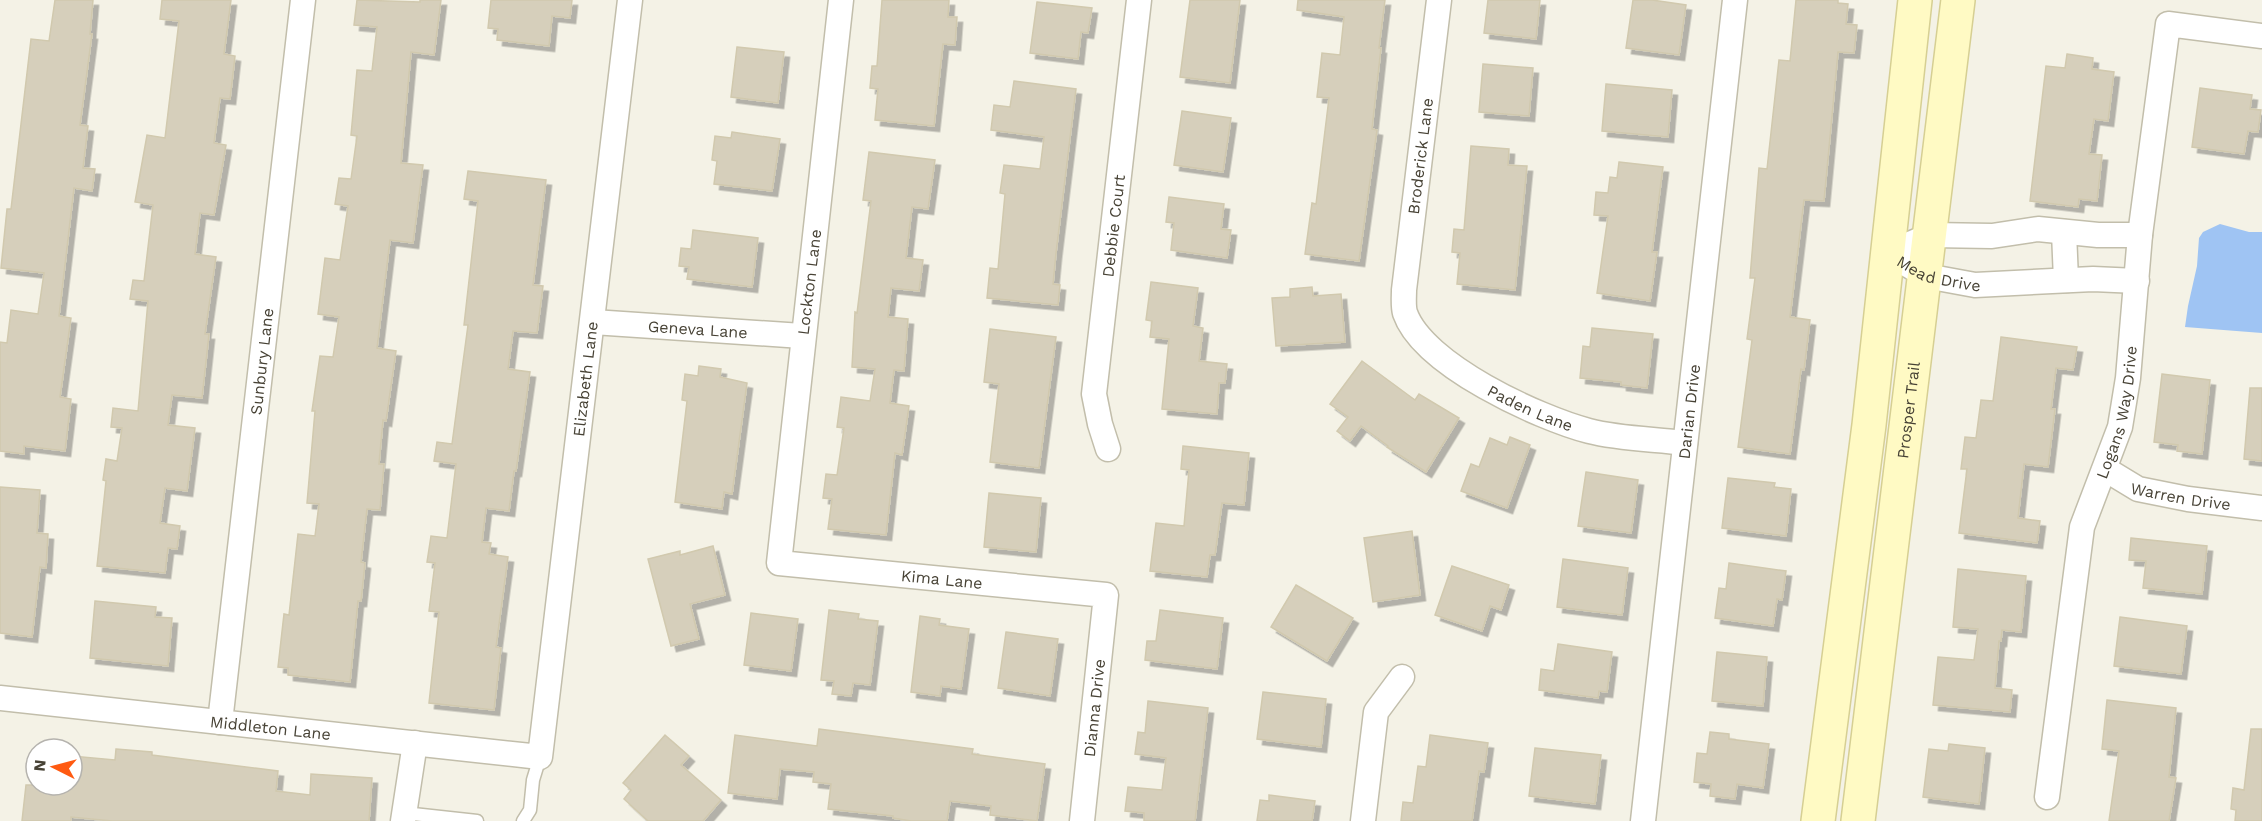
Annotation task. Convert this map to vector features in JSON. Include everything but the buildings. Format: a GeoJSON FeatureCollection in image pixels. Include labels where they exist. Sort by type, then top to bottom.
{"type":"FeatureCollection","features":[{"type":"Feature","properties":{"kind":"main road"},"geometry":{"type":"LineString","coordinates":[[1818,821],[1869,425],[1915,0]]}},
{"type":"Feature","properties":{"kind":"main road","name":"Prosper Trail"},"geometry":{"type":"LineString","coordinates":[[1858,821],[1958,0]]}},
{"type":"Feature","properties":{"kind":"street","name":"Sunbury Lane"},"geometry":{"type":"LineString","coordinates":[[219,722],[303,0]]}},
{"type":"Feature","properties":{"kind":"street","name":"Elizabeth Lane"},"geometry":{"type":"LineString","coordinates":[[540,757],[630,0]]}},
{"type":"Feature","properties":{"kind":"street","name":"Lockton Lane"},"geometry":{"type":"LineString","coordinates":[[779,563],[802,336],[841,0]]}},
{"type":"Feature","properties":{"kind":"street","name":"Debbie Court"},"geometry":{"type":"LineString","coordinates":[[1108,449],[1094,394],[1139,0]]}},
{"type":"Feature","properties":{"kind":"street","name":"Broderick Lane"},"geometry":{"type":"LineString","coordinates":[[1405,313],[1404,290],[1439,0]]}},
{"type":"Feature","properties":{"kind":"street","name":"Darian Drive"},"geometry":{"type":"LineString","coordinates":[[1643,821],[1735,0]]}},
{"type":"Feature","properties":{"kind":"street","name":"Logans Way Drive"},"geometry":{"type":"LineString","coordinates":[[2047,797],[2082,527],[2089,503],[2105,469],[2121,418],[2128,378],[2140,235],[2168,24],[2262,36]]}},
{"type":"Feature","properties":{"kind":"street","name":"Mead Drive"},"geometry":{"type":"LineString","coordinates":[[1888,253],[1930,235],[1992,236],[2038,229],[2098,235],[2140,235]]}},
{"type":"Feature","properties":{"kind":"street"},"geometry":{"type":"LineString","coordinates":[[2064,232],[2066,280]]}},
{"type":"Feature","properties":{"kind":"street","name":"Mead Drive"},"geometry":{"type":"LineString","coordinates":[[1888,253],[1926,276],[1975,285],[2093,279],[2137,280]]}},
{"type":"Feature","properties":{"kind":"street","name":"Paden Lane"},"geometry":{"type":"LineString","coordinates":[[1405,313],[1419,336],[1463,374],[1525,407],[1591,432],[1685,442]]}},
{"type":"Feature","properties":{"kind":"street","name":"Geneva Lane"},"geometry":{"type":"LineString","coordinates":[[593,322],[802,336]]}},
{"type":"Feature","properties":{"kind":"street","name":"Warren Drive"},"geometry":{"type":"LineString","coordinates":[[2105,469],[2138,489],[2188,499],[2262,508]]}},
{"type":"Feature","properties":{"kind":"street","name":"Kima Lane"},"geometry":{"type":"LineString","coordinates":[[779,563],[1106,595]]}},
{"type":"Feature","properties":{"kind":"street","name":"Dianna Drive"},"geometry":{"type":"LineString","coordinates":[[1082,821],[1106,595]]}},
{"type":"Feature","properties":{"kind":"street"},"geometry":{"type":"LineString","coordinates":[[1363,821],[1376,712],[1402,677]]}},
{"type":"Feature","properties":{"kind":"street","name":"Middleton Lane"},"geometry":{"type":"LineString","coordinates":[[0,698],[540,757]]}},
{"type":"Feature","properties":{"kind":"street"},"geometry":{"type":"LineString","coordinates":[[404,817],[415,743]]}},
{"type":"Feature","properties":{"kind":"lane"},"geometry":{"type":"LineString","coordinates":[[523,821],[530,810],[533,780],[540,757]]}},
{"type":"Feature","properties":{"kind":"lane"},"geometry":{"type":"LineString","coordinates":[[404,817],[477,821]]}},
{"type":"Feature","properties":{"kind":"water"},"geometry":{"type":"Polygon","coordinates":[[[2220,224],[2249,232],[2262,232],[2262,333],[2185,327],[2197,266],[2199,238],[2203,232],[2220,224]]]}}]}
